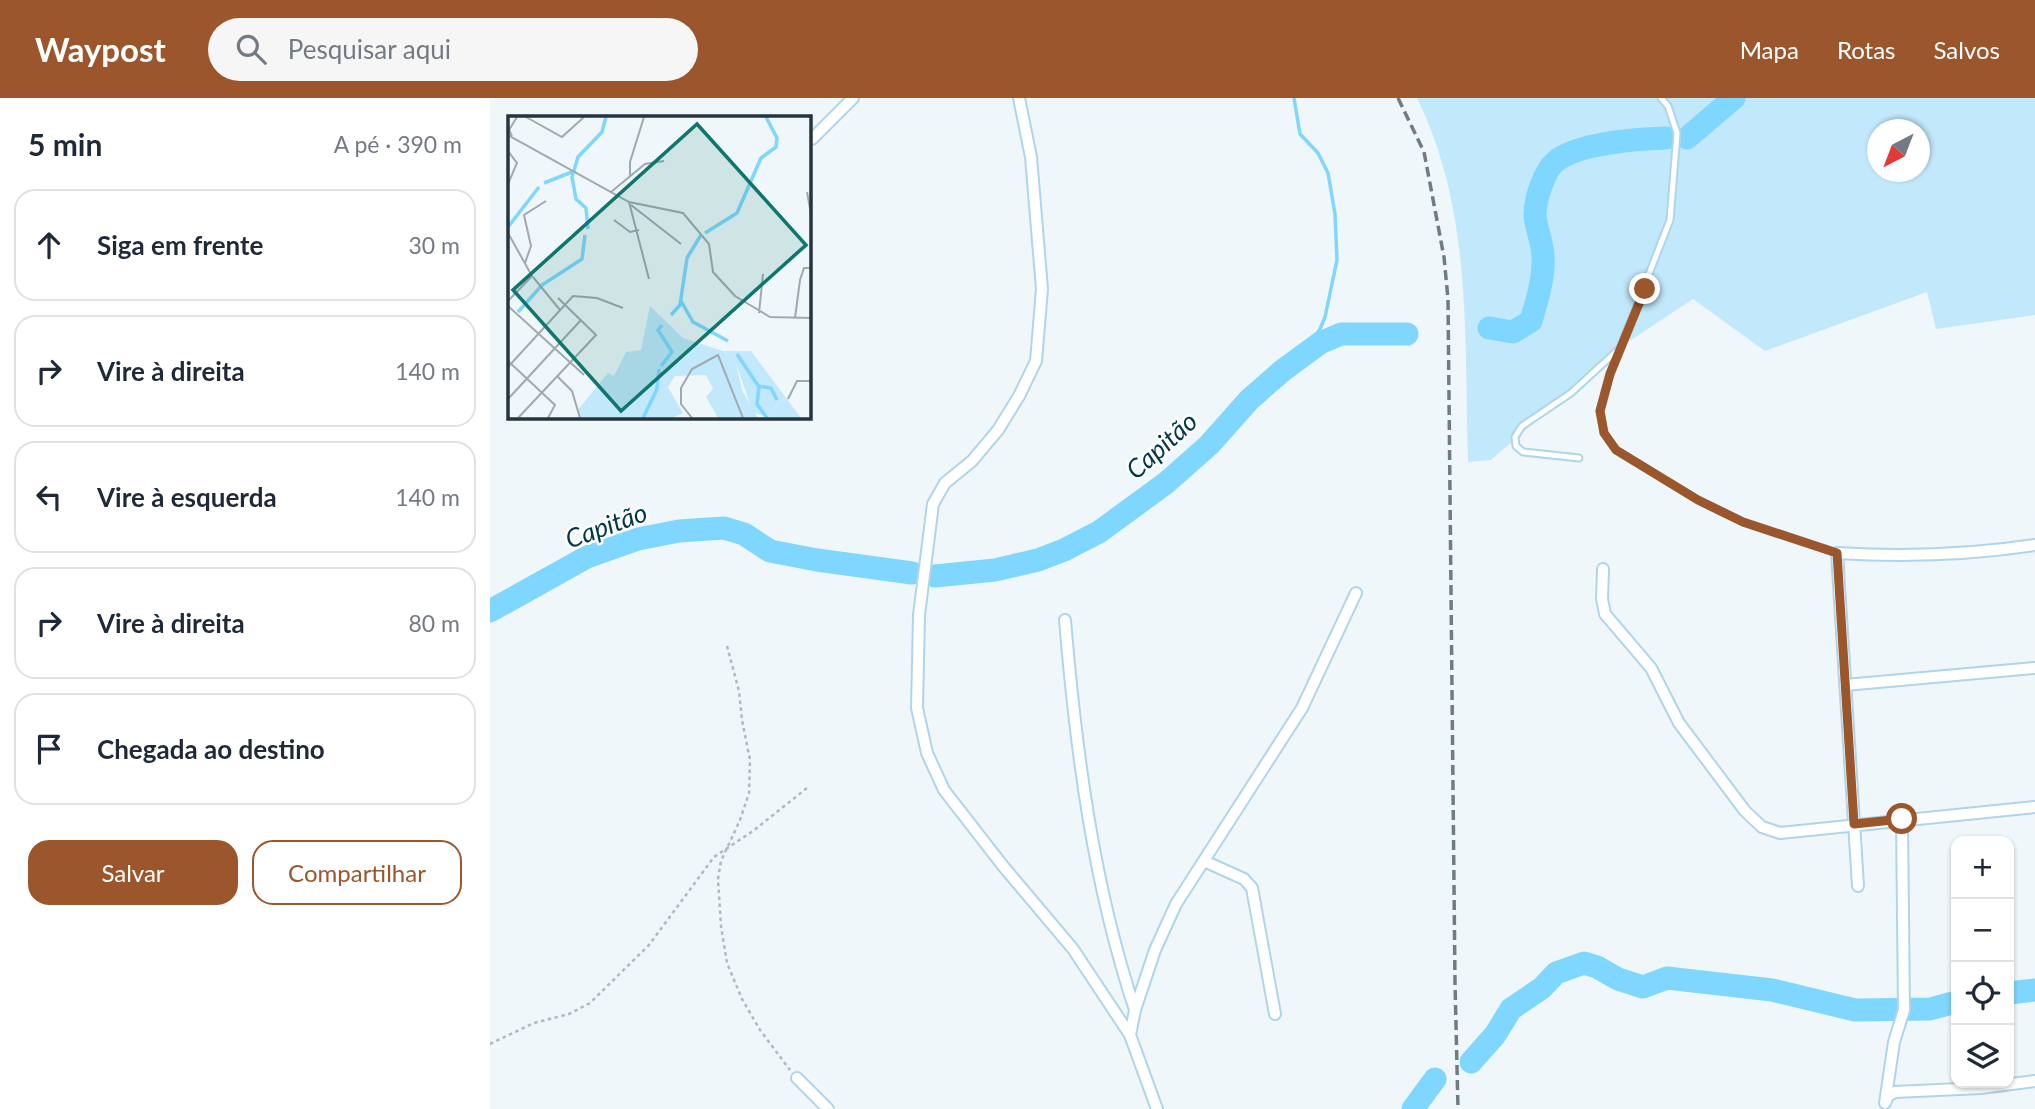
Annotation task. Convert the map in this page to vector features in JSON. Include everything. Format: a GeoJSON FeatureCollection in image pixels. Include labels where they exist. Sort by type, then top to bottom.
{"type":"FeatureCollection","features":[{"type":"Feature","properties":{"kind":"street"},"geometry":{"type":"LineString","coordinates":[[811,139],[853,98]]}},
{"type":"Feature","properties":{"kind":"street"},"geometry":{"type":"LineString","coordinates":[[1019,98],[1031,157],[1042,289],[1036,361],[999,430],[972,461],[945,483],[933,504],[919,615],[917,708],[926,753],[944,790],[1073,949],[1130,1035],[1157,1109]]}},
{"type":"Feature","properties":{"kind":"street"},"geometry":{"type":"LineString","coordinates":[[1858,886],[1837,553],[1896,556],[2003,550],[2035,545]]}},
{"type":"Feature","properties":{"kind":"street"},"geometry":{"type":"LineString","coordinates":[[1602,569],[1605,614],[1651,668],[1679,723],[1745,811],[1762,827],[1780,833],[2035,807]]}},
{"type":"Feature","properties":{"kind":"street"},"geometry":{"type":"LineString","coordinates":[[1130,1035],[1154,950],[1177,904],[1302,708],[1356,593]]}},
{"type":"Feature","properties":{"kind":"street"},"geometry":{"type":"LineString","coordinates":[[1065,620],[1073,715],[1099,876],[1118,958],[1135,1010]]}},
{"type":"Feature","properties":{"kind":"street"},"geometry":{"type":"LineString","coordinates":[[1845,685],[2035,668]]}},
{"type":"Feature","properties":{"kind":"street"},"geometry":{"type":"LineString","coordinates":[[1885,1106],[1894,1042],[1904,1010],[1902,819]]}},
{"type":"Feature","properties":{"kind":"street"},"geometry":{"type":"LineString","coordinates":[[1204,861],[1244,879],[1252,888],[1275,1014]]}},
{"type":"Feature","properties":{"kind":"street"},"geometry":{"type":"LineString","coordinates":[[797,1078],[828,1109]]}},
{"type":"Feature","properties":{"kind":"street"},"geometry":{"type":"LineString","coordinates":[[1885,1106],[1888,1096],[1895,1092],[1981,1088],[2035,1081]]}},
{"type":"Feature","properties":{"kind":"lane"},"geometry":{"type":"LineString","coordinates":[[1661,98],[1668,106],[1677,133],[1670,220],[1610,374],[1600,411],[1604,433],[1616,450],[1698,500],[1743,522],[1837,553]]}},
{"type":"Feature","properties":{"kind":"lane"},"geometry":{"type":"LineString","coordinates":[[1578,458],[1523,452],[1516,446],[1515,437],[1522,426],[1571,393],[1622,346]]}},
{"type":"Feature","properties":{"kind":"path"},"geometry":{"type":"LineString","coordinates":[[727,646],[739,691],[750,760],[749,793],[721,861],[718,879],[718,902],[727,963],[742,999],[760,1030],[797,1078]]}},
{"type":"Feature","properties":{"kind":"path"},"geometry":{"type":"LineString","coordinates":[[490,1044],[534,1023],[569,1014],[590,1003],[649,945],[714,858],[807,788]]}},
{"type":"Feature","properties":{"kind":"shaded area"},"geometry":{"type":"Polygon","coordinates":[[[1417,98],[2035,98],[2035,315],[1936,329],[1927,292],[1765,351],[1693,299],[1622,346],[1491,460],[1468,462],[1462,276],[1448,185],[1435,141],[1417,98]]]}},
{"type":"Feature","properties":{"kind":"waterway"},"geometry":{"type":"LineString","coordinates":[[1294,98],[1300,134],[1318,153],[1328,173],[1335,214],[1337,260],[1325,317],[1301,357]]}},
{"type":"Feature","properties":{"kind":"waterway","name":"Capitão"},"geometry":{"type":"LineString","coordinates":[[1687,138],[1734,98]]}},
{"type":"Feature","properties":{"kind":"waterway","name":"Capitão"},"geometry":{"type":"LineString","coordinates":[[1489,328],[1513,332],[1531,321],[1543,265],[1535,208],[1541,186],[1556,161],[1594,146],[1666,138]]}},
{"type":"Feature","properties":{"kind":"waterway","name":"Capitão"},"geometry":{"type":"LineString","coordinates":[[935,576],[995,570],[1038,560],[1064,550],[1099,532],[1166,483],[1209,445],[1249,400],[1320,343],[1341,334],[1407,334]]}},
{"type":"Feature","properties":{"kind":"waterway","name":"Capitão"},"geometry":{"type":"LineString","coordinates":[[490,611],[587,557],[638,539],[679,531],[724,528],[744,534],[770,551],[912,573]]}},
{"type":"Feature","properties":{"kind":"waterway"},"geometry":{"type":"LineString","coordinates":[[1471,1062],[1495,1035],[1511,1009],[1542,988],[1556,973],[1584,963],[1643,987],[1667,978],[1772,990],[1855,1010],[1930,1009],[1951,1003]]}},
{"type":"Feature","properties":{"kind":"waterway"},"geometry":{"type":"LineString","coordinates":[[2014,992],[2035,990]]}},
{"type":"Feature","properties":{"kind":"waterway"},"geometry":{"type":"LineString","coordinates":[[1413,1109],[1435,1079]]}},
{"type":"Feature","properties":{"kind":"railway"},"geometry":{"type":"LineString","coordinates":[[1398,98],[1424,152],[1444,257],[1448,299],[1458,1109]]}},
{"type":"Feature","properties":{"kind":"route"},"geometry":{"type":"LineString","coordinates":[[1645,289],[1610,374],[1600,411],[1604,433],[1616,450],[1698,500],[1743,522],[1837,553],[1854,824],[1902,819]]}}]}
